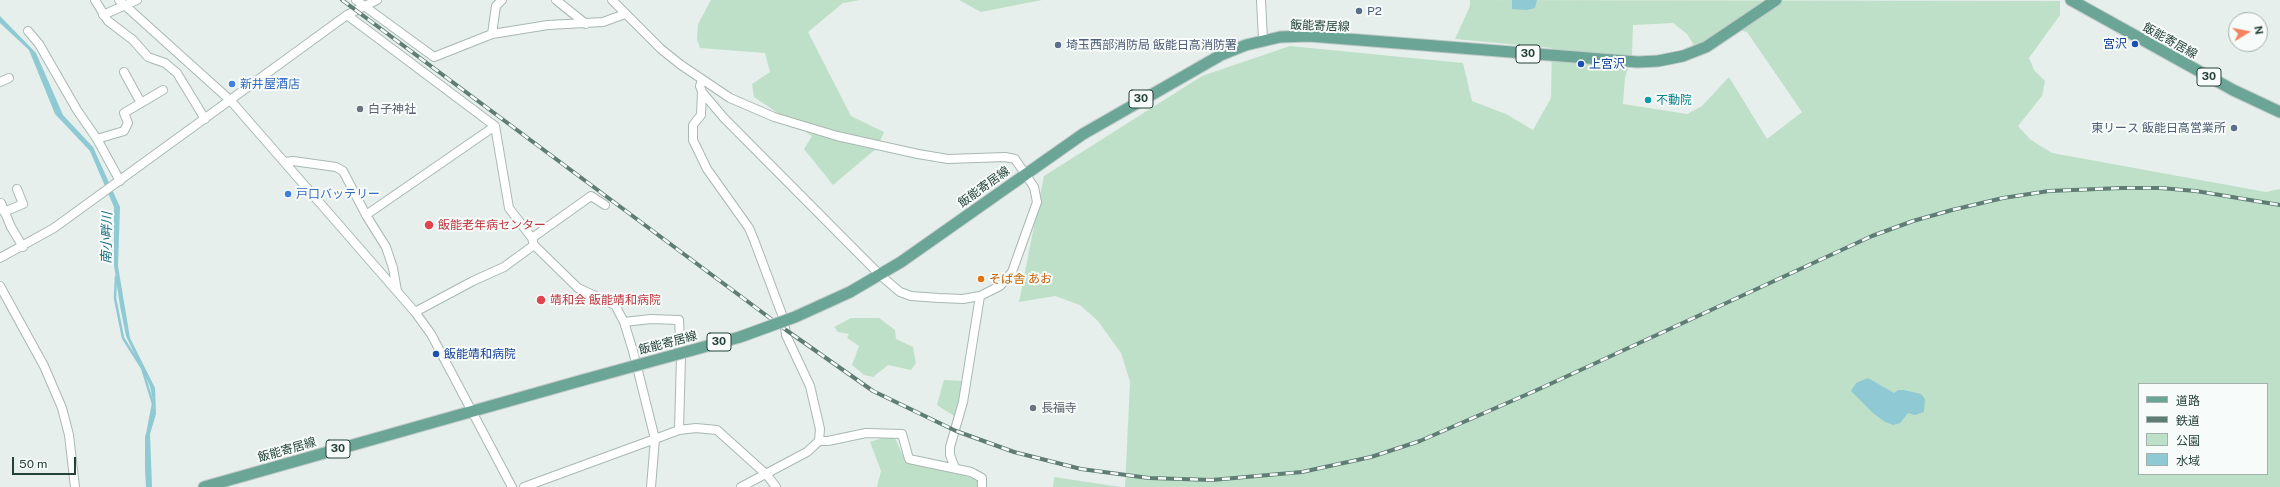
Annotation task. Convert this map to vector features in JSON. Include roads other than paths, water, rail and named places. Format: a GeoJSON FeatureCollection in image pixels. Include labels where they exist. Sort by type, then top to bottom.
{"type":"FeatureCollection","features":[{"type":"Feature","properties":{"kind":"main road","name":"飯能寄居線"},"geometry":{"type":"LineString","coordinates":[[204,487],[740,337],[795,317],[850,292],[901,262],[1025,173],[1119,112],[1221,55],[1263,40],[1309,36],[1622,61],[1653,61],[1683,56],[1706,47],[1776,0]]}},
{"type":"Feature","properties":{"kind":"main road","name":"飯能寄居線"},"geometry":{"type":"LineString","coordinates":[[2074,1],[2226,86],[2280,112]]}},
{"type":"Feature","properties":{"kind":"street"},"geometry":{"type":"LineString","coordinates":[[95,0],[103,15],[133,40],[148,57],[165,63],[176,73],[205,119]]}},
{"type":"Feature","properties":{"kind":"street"},"geometry":{"type":"LineString","coordinates":[[119,0],[231,101],[415,312],[431,334],[512,487]]}},
{"type":"Feature","properties":{"kind":"street"},"geometry":{"type":"LineString","coordinates":[[103,15],[137,0]]}},
{"type":"Feature","properties":{"kind":"street"},"geometry":{"type":"LineString","coordinates":[[356,0],[434,57],[492,34],[548,24],[586,24],[603,22],[625,14]]}},
{"type":"Feature","properties":{"kind":"street"},"geometry":{"type":"LineString","coordinates":[[0,258],[23,247],[104,193],[347,15],[377,0]]}},
{"type":"Feature","properties":{"kind":"street"},"geometry":{"type":"LineString","coordinates":[[492,34],[496,6],[502,0]]}},
{"type":"Feature","properties":{"kind":"street"},"geometry":{"type":"LineString","coordinates":[[556,0],[586,24]]}},
{"type":"Feature","properties":{"kind":"street"},"geometry":{"type":"LineString","coordinates":[[612,0],[661,49],[702,80],[730,98],[794,124],[910,152],[948,159],[1010,157],[1015,160],[1034,187],[1037,202],[1017,264],[1009,278],[1000,286],[980,296],[964,299],[911,296],[900,292],[880,275],[724,118],[702,92]]}},
{"type":"Feature","properties":{"kind":"street"},"geometry":{"type":"LineString","coordinates":[[1261,0],[1263,40]]}},
{"type":"Feature","properties":{"kind":"street"},"geometry":{"type":"LineString","coordinates":[[347,15],[495,126],[509,208],[533,242],[578,288],[615,305],[624,322],[641,378],[655,439],[651,487]]}},
{"type":"Feature","properties":{"kind":"street"},"geometry":{"type":"LineString","coordinates":[[28,31],[38,44],[77,110],[97,139],[118,183]]}},
{"type":"Feature","properties":{"kind":"street"},"geometry":{"type":"LineString","coordinates":[[124,72],[141,103]]}},
{"type":"Feature","properties":{"kind":"street"},"geometry":{"type":"LineString","coordinates":[[0,82],[9,78]]}},
{"type":"Feature","properties":{"kind":"street"},"geometry":{"type":"LineString","coordinates":[[702,80],[700,86],[702,92],[701,115],[693,126],[693,140],[707,169],[749,228],[784,320],[786,336],[814,397],[820,429],[819,441]]}},
{"type":"Feature","properties":{"kind":"street"},"geometry":{"type":"LineString","coordinates":[[97,139],[124,131],[128,123],[124,113],[163,90]]}},
{"type":"Feature","properties":{"kind":"street"},"geometry":{"type":"LineString","coordinates":[[366,215],[495,126]]}},
{"type":"Feature","properties":{"kind":"street"},"geometry":{"type":"LineString","coordinates":[[285,162],[293,161],[322,165],[343,170],[366,215],[386,247],[397,291]]}},
{"type":"Feature","properties":{"kind":"street"},"geometry":{"type":"LineString","coordinates":[[4,212],[23,204],[17,189]]}},
{"type":"Feature","properties":{"kind":"street"},"geometry":{"type":"LineString","coordinates":[[415,312],[504,267],[591,196],[605,205]]}},
{"type":"Feature","properties":{"kind":"street"},"geometry":{"type":"LineString","coordinates":[[1,203],[11,227],[23,247]]}},
{"type":"Feature","properties":{"kind":"street"},"geometry":{"type":"LineString","coordinates":[[0,286],[44,366],[62,408],[70,442],[75,487]]}},
{"type":"Feature","properties":{"kind":"street"},"geometry":{"type":"LineString","coordinates":[[955,468],[950,455],[950,447],[963,402],[980,296]]}},
{"type":"Feature","properties":{"kind":"street"},"geometry":{"type":"LineString","coordinates":[[624,322],[651,318],[679,320],[681,356],[679,430]]}},
{"type":"Feature","properties":{"kind":"street"},"geometry":{"type":"LineString","coordinates":[[524,487],[679,430],[696,428],[717,430],[767,475],[776,487]]}},
{"type":"Feature","properties":{"kind":"street"},"geometry":{"type":"LineString","coordinates":[[741,487],[767,475],[807,452],[819,441],[828,441],[866,433],[902,434],[909,459],[971,472],[982,478],[982,487]]}},
{"type":"Feature","properties":{"kind":"water"},"geometry":{"type":"Polygon","coordinates":[[[1512,0],[1537,0],[1535,8],[1527,10],[1512,9],[1512,0]]]}},
{"type":"Feature","properties":{"kind":"water"},"geometry":{"type":"Polygon","coordinates":[[[0,16],[36,53],[63,115],[93,147],[120,207],[118,266],[130,338],[155,388],[156,414],[150,434],[152,487],[146,487],[145,437],[154,406],[150,386],[126,336],[114,265],[114,207],[90,151],[55,114],[29,50],[0,23],[0,16]]]}},
{"type":"Feature","properties":{"kind":"water"},"geometry":{"type":"Polygon","coordinates":[[[1868,378],[1894,393],[1898,390],[1904,390],[1921,394],[1925,399],[1924,412],[1915,415],[1908,413],[1900,423],[1893,425],[1885,422],[1874,414],[1851,391],[1856,383],[1868,378]]]}},
{"type":"Feature","properties":{"kind":"waterway","name":"南小畔川"},"geometry":{"type":"LineString","coordinates":[[116,277],[115,298],[123,338],[142,368],[153,404],[148,430]]}},
{"type":"Feature","properties":{"kind":"railway"},"geometry":{"type":"LineString","coordinates":[[342,0],[786,330],[873,391],[956,431],[1014,452],[1081,469],[1149,478],[1212,480],[1302,472],[1371,457],[1420,441],[1537,390],[1872,236],[1913,221],[1952,210],[2003,198],[2049,191],[2122,188],[2160,188],[2196,191],[2280,205]]}},
{"type":"Feature","properties":{"kind":"place","name":"P2"},"geometry":{"type":"Point","coordinates":[1359,11]}},
{"type":"Feature","properties":{"kind":"place","name":"宮沢"},"geometry":{"type":"Point","coordinates":[2135,44]}},
{"type":"Feature","properties":{"kind":"place","name":"埼玉西部消防局 飯能日高消防署"},"geometry":{"type":"Point","coordinates":[1058,45]}},
{"type":"Feature","properties":{"kind":"place","name":"上宮沢"},"geometry":{"type":"Point","coordinates":[1581,64]}},
{"type":"Feature","properties":{"kind":"place","name":"新井屋酒店"},"geometry":{"type":"Point","coordinates":[232,84]}},
{"type":"Feature","properties":{"kind":"place","name":"不動院"},"geometry":{"type":"Point","coordinates":[1648,100]}},
{"type":"Feature","properties":{"kind":"place","name":"白子神社"},"geometry":{"type":"Point","coordinates":[360,109]}},
{"type":"Feature","properties":{"kind":"place","name":"東リース 飯能日高営業所"},"geometry":{"type":"Point","coordinates":[2234,128]}},
{"type":"Feature","properties":{"kind":"place","name":"戸口バッテリー"},"geometry":{"type":"Point","coordinates":[288,194]}},
{"type":"Feature","properties":{"kind":"place","name":"飯能老年病センター"},"geometry":{"type":"Point","coordinates":[429,225]}},
{"type":"Feature","properties":{"kind":"place","name":"そば舎 あお"},"geometry":{"type":"Point","coordinates":[981,279]}},
{"type":"Feature","properties":{"kind":"place","name":"靖和会 飯能靖和病院"},"geometry":{"type":"Point","coordinates":[541,300]}},
{"type":"Feature","properties":{"kind":"place","name":"飯能靖和病院"},"geometry":{"type":"Point","coordinates":[436,354]}},
{"type":"Feature","properties":{"kind":"place","name":"長福寺"},"geometry":{"type":"Point","coordinates":[1033,408]}}]}
